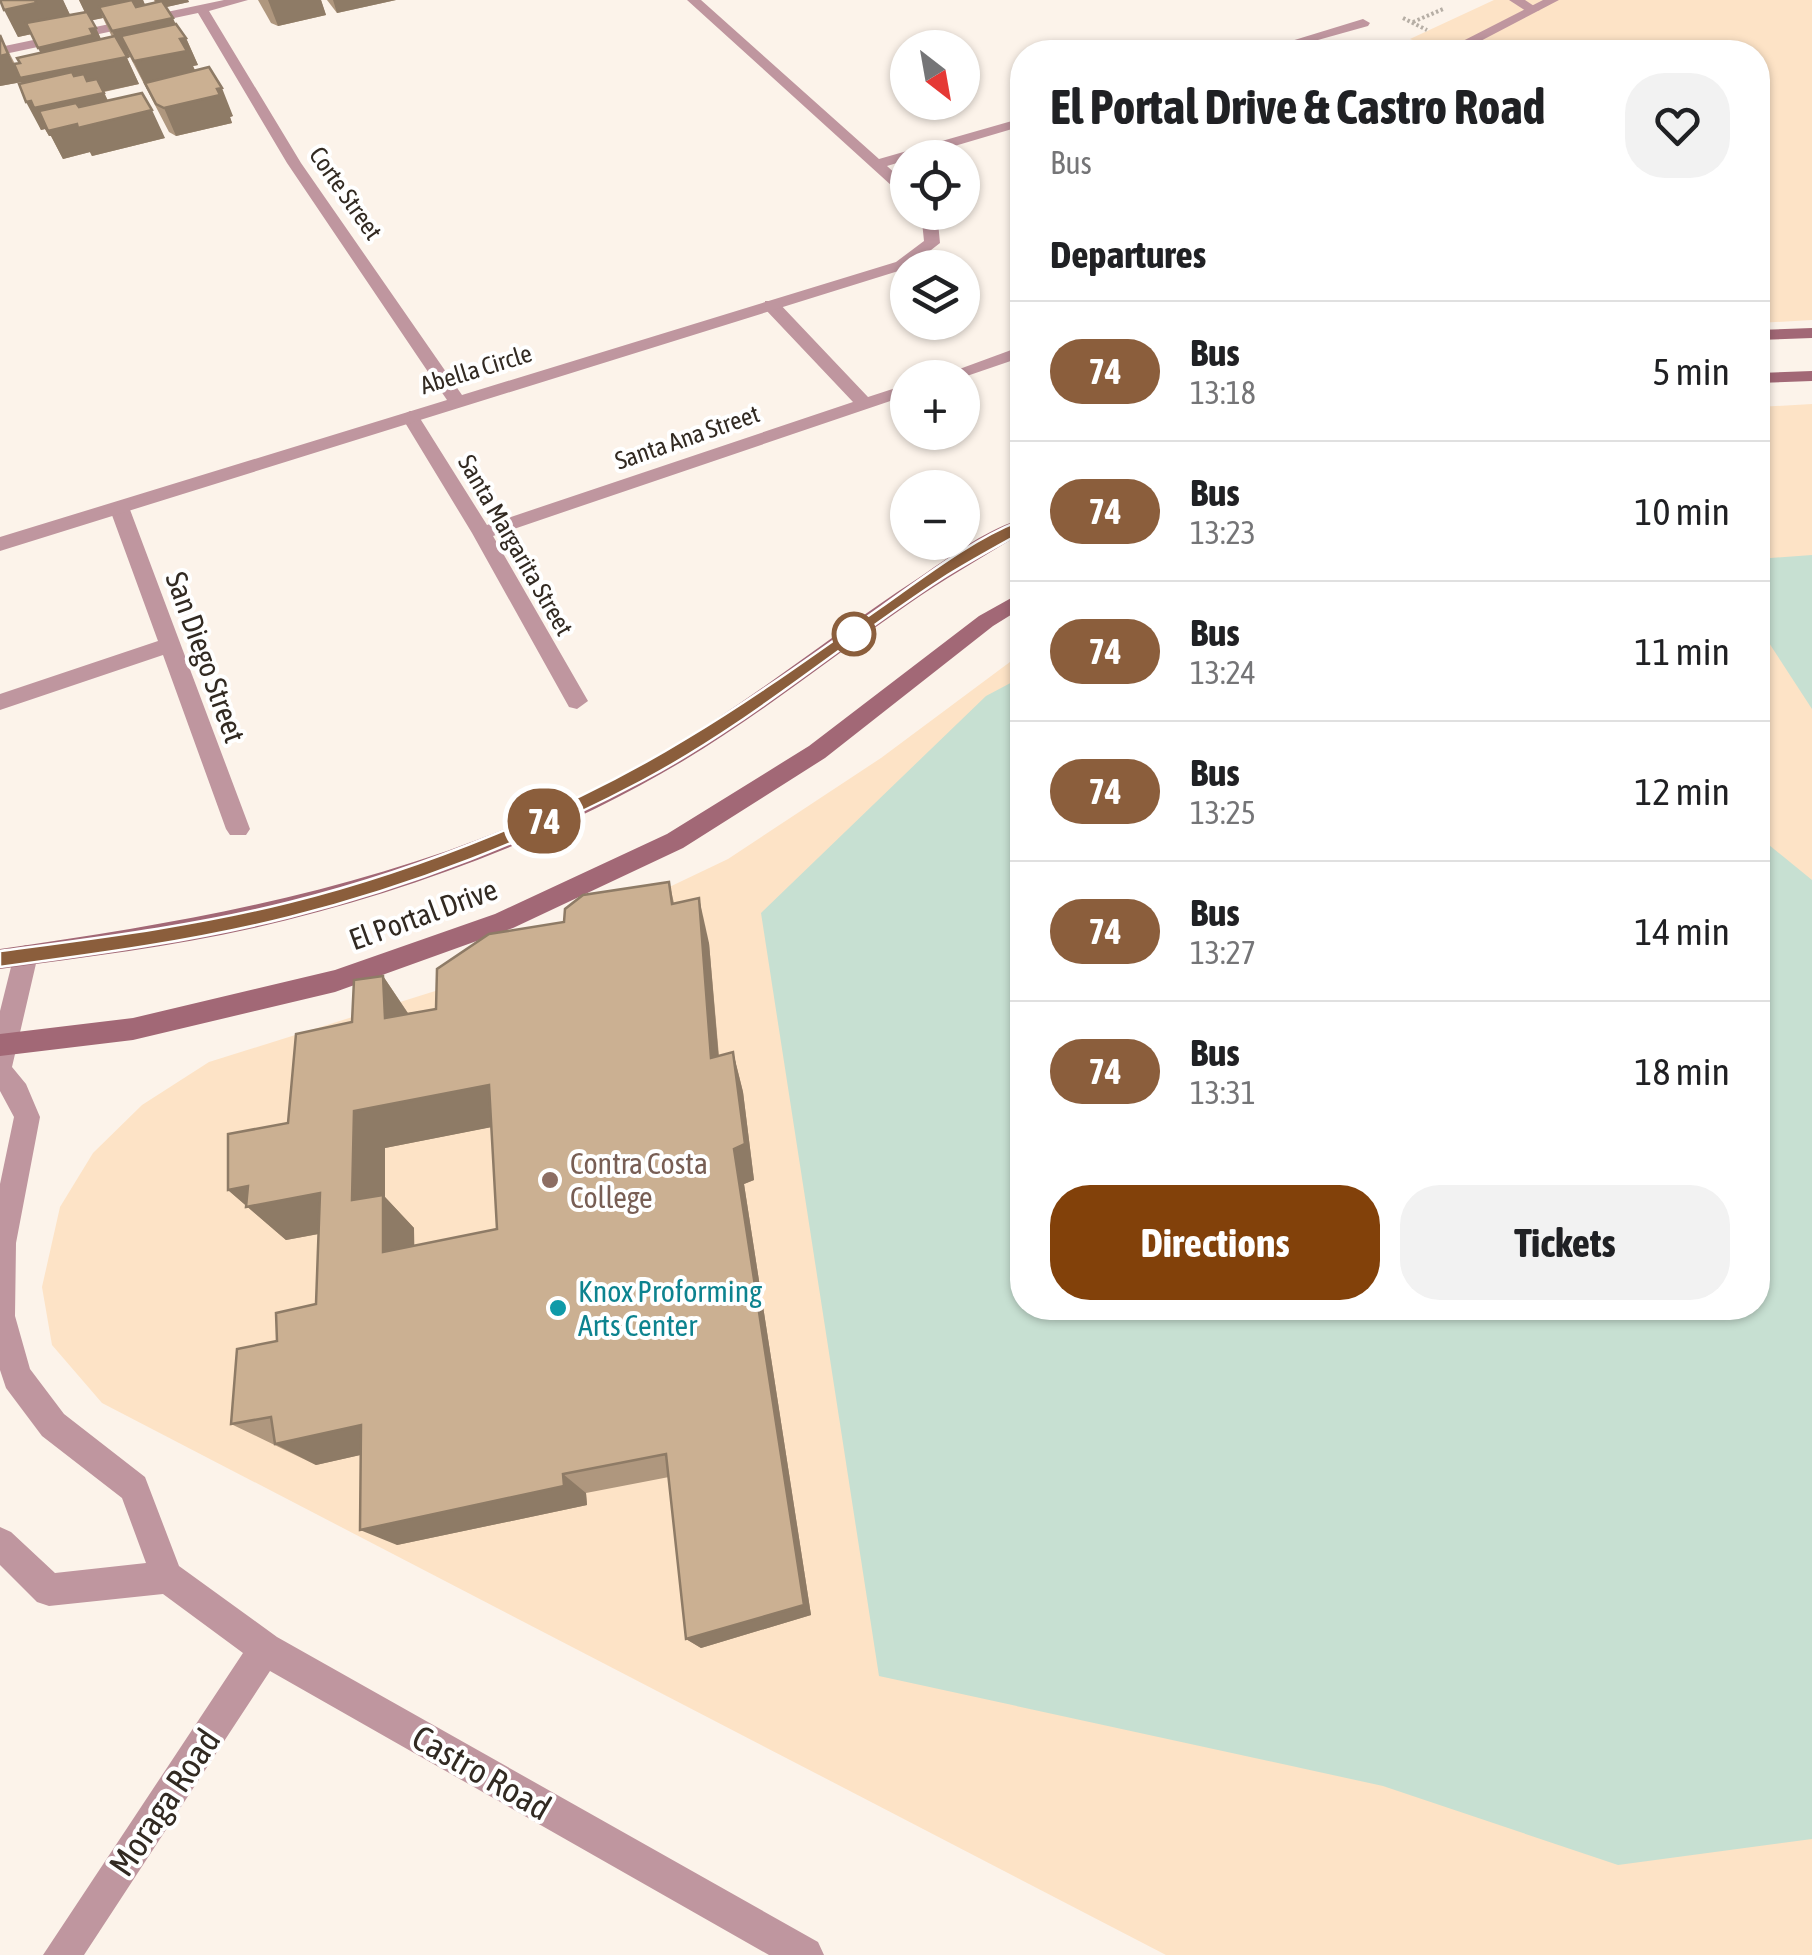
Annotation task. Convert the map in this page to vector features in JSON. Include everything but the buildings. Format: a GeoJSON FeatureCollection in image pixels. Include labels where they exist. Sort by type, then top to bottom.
{"type":"FeatureCollection","features":[{"type":"Feature","properties":{"kind":"main road"},"geometry":{"type":"LineString","coordinates":[[1770,335],[1812,333]]}},
{"type":"Feature","properties":{"kind":"main road"},"geometry":{"type":"LineString","coordinates":[[1770,378],[1812,376]]}},
{"type":"Feature","properties":{"kind":"main road","name":"El Portal Drive"},"geometry":{"type":"LineString","coordinates":[[13,957],[133,941],[290,910],[396,877],[546,820],[693,744],[937,575],[1010,532]]}},
{"type":"Feature","properties":{"kind":"main road","name":"El Portal Drive"},"geometry":{"type":"LineString","coordinates":[[1,1056],[335,981],[504,920],[674,842],[817,752],[1010,606]]}},
{"type":"Feature","properties":{"kind":"street"},"geometry":{"type":"LineString","coordinates":[[0,51],[242,0]]}},
{"type":"Feature","properties":{"kind":"street"},"geometry":{"type":"LineString","coordinates":[[693,0],[890,178]]}},
{"type":"Feature","properties":{"kind":"street"},"geometry":{"type":"LineString","coordinates":[[1514,0],[1534,10]]}},
{"type":"Feature","properties":{"kind":"street"},"geometry":{"type":"LineString","coordinates":[[1472,40],[1552,0]]}},
{"type":"Feature","properties":{"kind":"street","name":"Corte Street"},"geometry":{"type":"LineString","coordinates":[[202,9],[294,163],[457,401]]}},
{"type":"Feature","properties":{"kind":"street"},"geometry":{"type":"LineString","coordinates":[[1304,40],[1363,23]]}},
{"type":"Feature","properties":{"kind":"street"},"geometry":{"type":"LineString","coordinates":[[876,165],[1010,126]]}},
{"type":"Feature","properties":{"kind":"street","name":"Abella Circle"},"geometry":{"type":"LineString","coordinates":[[0,544],[902,265],[932,244],[930,230]]}},
{"type":"Feature","properties":{"kind":"street"},"geometry":{"type":"LineString","coordinates":[[771,305],[865,404]]}},
{"type":"Feature","properties":{"kind":"street"},"geometry":{"type":"LineString","coordinates":[[980,365],[1010,355]]}},
{"type":"Feature","properties":{"kind":"street","name":"Santa Ana Street"},"geometry":{"type":"LineString","coordinates":[[482,533],[890,396]]}},
{"type":"Feature","properties":{"kind":"street","name":"Santa Margarita Street"},"geometry":{"type":"LineString","coordinates":[[410,416],[578,700]]}},
{"type":"Feature","properties":{"kind":"street","name":"San Diego Street"},"geometry":{"type":"LineString","coordinates":[[119,507],[238,829]]}},
{"type":"Feature","properties":{"kind":"street"},"geometry":{"type":"LineString","coordinates":[[0,702],[170,644]]}},
{"type":"Feature","properties":{"kind":"street"},"geometry":{"type":"LineString","coordinates":[[0,1543],[49,1590],[167,1576],[134,1488],[53,1425],[17,1377],[0,1316],[2,1244],[27,1117],[1,1056],[13,957]]}},
{"type":"Feature","properties":{"kind":"street","name":"Castro Road"},"geometry":{"type":"LineString","coordinates":[[167,1576],[265,1649],[805,1955]]}},
{"type":"Feature","properties":{"kind":"street","name":"Moraga Road"},"geometry":{"type":"LineString","coordinates":[[62,1955],[265,1649]]}},
{"type":"Feature","properties":{"kind":"path"},"geometry":{"type":"LineString","coordinates":[[1400,16],[1448,40]]}},
{"type":"Feature","properties":{"kind":"shaded area"},"geometry":{"type":"Polygon","coordinates":[[[1494,0],[1812,0],[1812,320],[1770,322],[1770,40],[1410,39],[1494,0]]]}},
{"type":"Feature","properties":{"kind":"shaded area","name":"Contra Costa College"},"geometry":{"type":"Polygon","coordinates":[[[1812,404],[1812,1955],[1166,1955],[102,1403],[52,1345],[42,1287],[60,1207],[93,1153],[142,1105],[209,1062],[483,976],[728,859],[881,758],[1010,662],[1010,1320],[1770,1320],[1770,406],[1812,404]]]}},
{"type":"Feature","properties":{"kind":"green space"},"geometry":{"type":"Polygon","coordinates":[[[1812,555],[1812,709],[1770,644],[1770,558],[1812,555]]]}},
{"type":"Feature","properties":{"kind":"green space"},"geometry":{"type":"Polygon","coordinates":[[[1010,683],[1010,1320],[1770,1320],[1770,846],[1812,880],[1812,1839],[1618,1865],[1383,1786],[879,1676],[761,913],[986,696],[1010,683]]]}},
{"type":"Feature","properties":{"kind":"bus line","name":"74"},"geometry":{"type":"LineString","coordinates":[[0,959],[133,941],[290,910],[396,877],[546,820],[693,744],[937,575],[1010,532]]}},
{"type":"Feature","properties":{"kind":"place","name":"Contra Costa College"},"geometry":{"type":"Point","coordinates":[550,1180]}},
{"type":"Feature","properties":{"kind":"place","name":"Knox Proforming Arts Center"},"geometry":{"type":"Point","coordinates":[558,1308]}}]}
